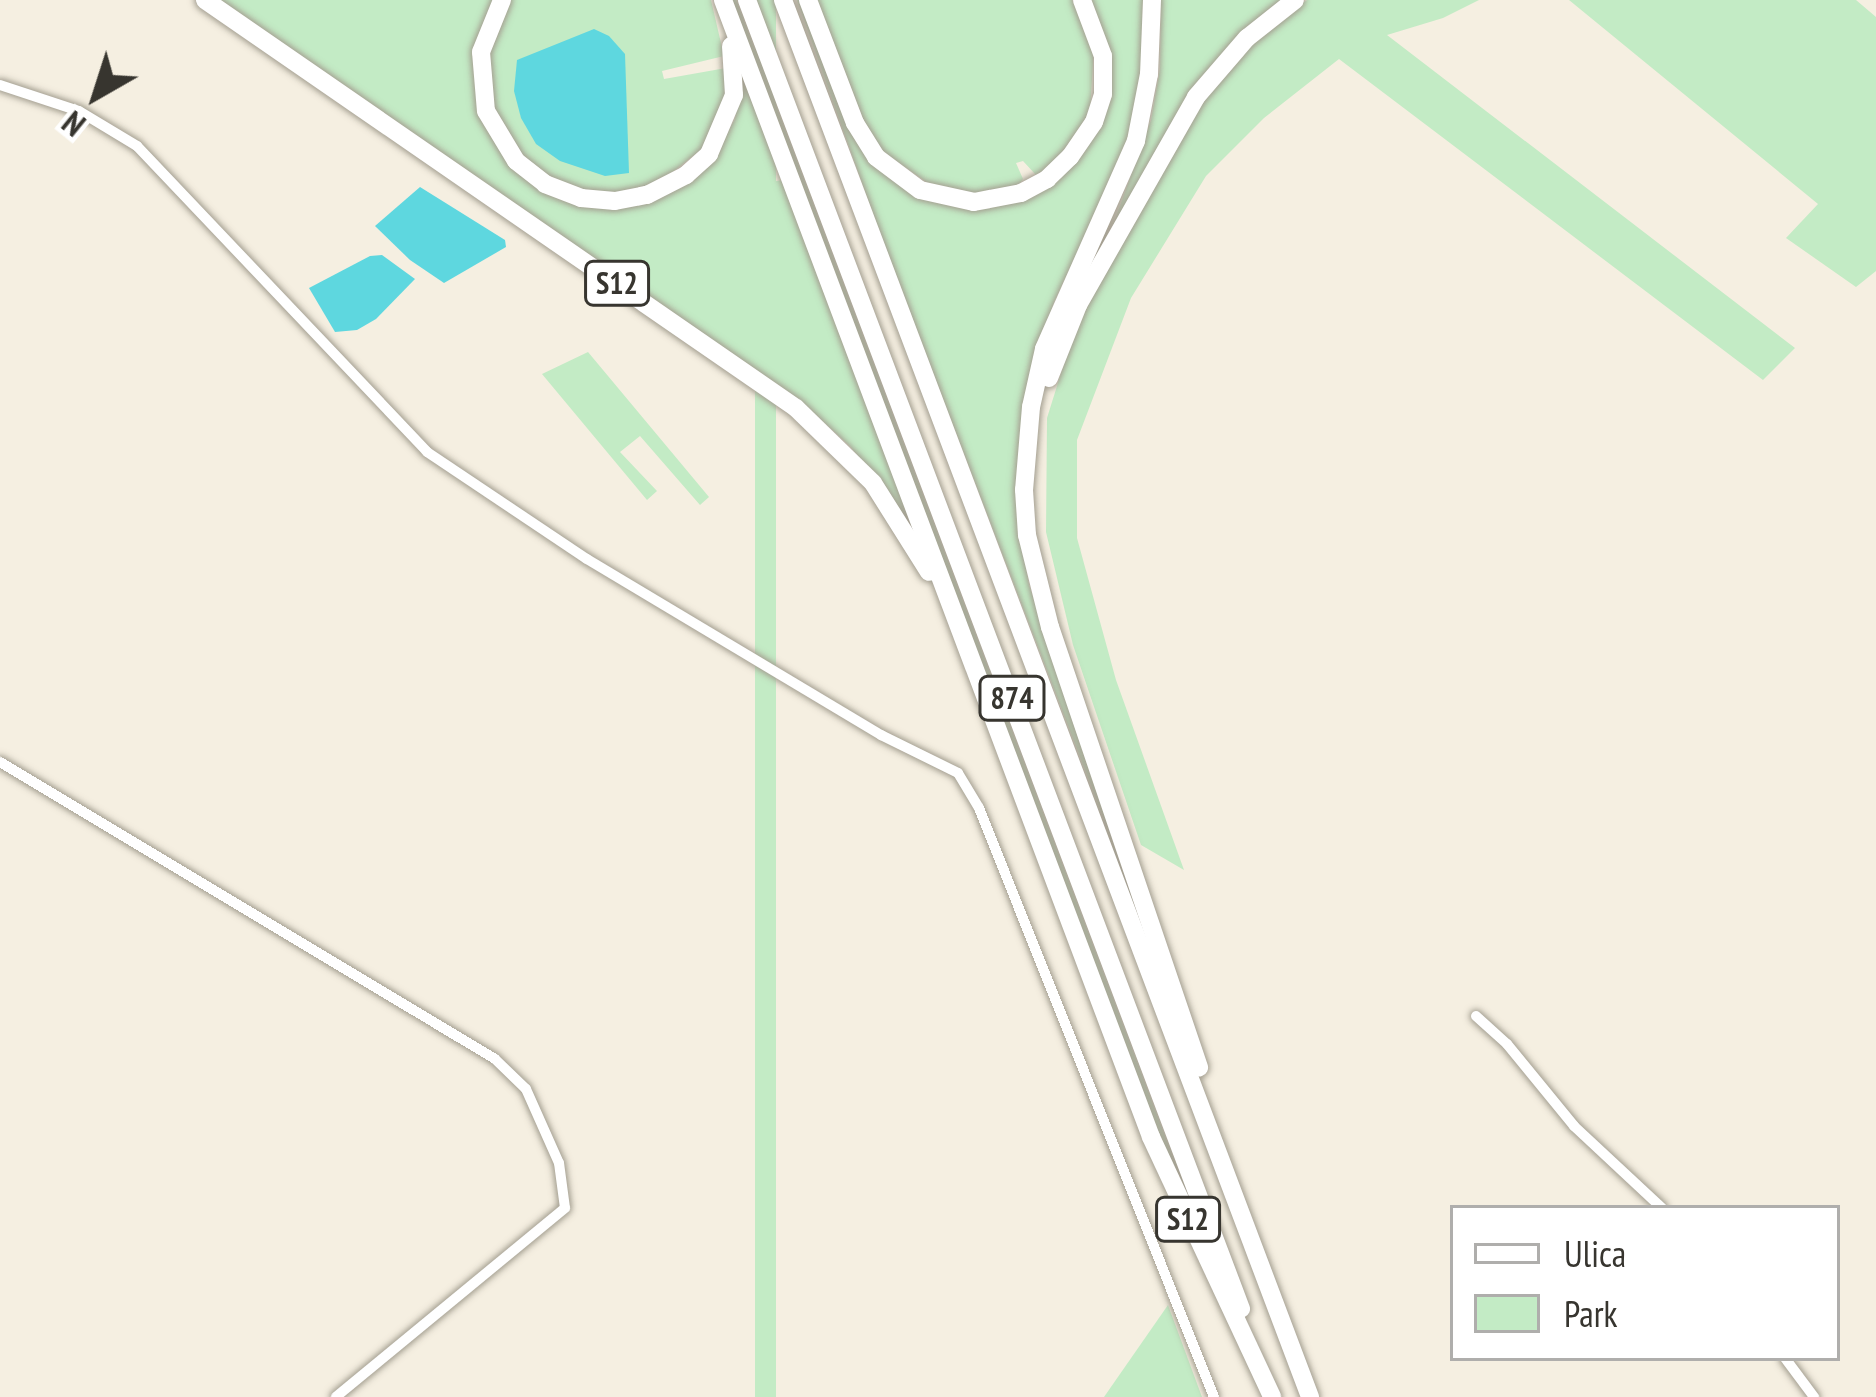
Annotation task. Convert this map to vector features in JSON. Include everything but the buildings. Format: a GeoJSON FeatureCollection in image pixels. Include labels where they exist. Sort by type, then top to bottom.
{"type":"FeatureCollection","features":[{"type":"Feature","properties":{"kind":"highway","name":"S12"},"geometry":{"type":"LineString","coordinates":[[205,0],[818,427],[890,506],[961,633],[1151,1137],[1272,1397]]}},
{"type":"Feature","properties":{"kind":"highway"},"geometry":{"type":"LineString","coordinates":[[502,0],[481,52],[483,99],[498,137],[516,161],[545,184],[581,198],[615,201],[674,183],[709,154],[722,131],[735,78],[723,0]]}},
{"type":"Feature","properties":{"kind":"highway"},"geometry":{"type":"LineString","coordinates":[[723,0],[961,633]]}},
{"type":"Feature","properties":{"kind":"highway","name":"874"},"geometry":{"type":"LineString","coordinates":[[747,0],[1272,1397]]}},
{"type":"Feature","properties":{"kind":"highway","name":"874"},"geometry":{"type":"LineString","coordinates":[[783,0],[1221,1160]]}},
{"type":"Feature","properties":{"kind":"highway"},"geometry":{"type":"LineString","coordinates":[[808,0],[855,123],[876,157],[920,190],[974,202],[1021,193],[1047,179],[1070,158],[1094,122],[1102,94],[1103,56],[1082,0]]}},
{"type":"Feature","properties":{"kind":"highway"},"geometry":{"type":"LineString","coordinates":[[1152,0],[1149,74],[1139,128],[1107,214],[1044,350],[1030,407],[1024,483],[1027,535],[1050,627],[1213,1110],[1221,1160]]}},
{"type":"Feature","properties":{"kind":"highway"},"geometry":{"type":"LineString","coordinates":[[1024,483],[1054,360],[1105,256],[1196,97],[1246,38],[1295,0]]}},
{"type":"Feature","properties":{"kind":"highway","name":"S12"},"geometry":{"type":"LineString","coordinates":[[1221,1160],[1310,1397]]}},
{"type":"Feature","properties":{"kind":"street"},"geometry":{"type":"LineString","coordinates":[[0,86],[79,111],[137,146],[375,404],[427,452],[587,559],[881,735],[958,773],[979,808],[1214,1397]]}},
{"type":"Feature","properties":{"kind":"street"},"geometry":{"type":"LineString","coordinates":[[0,762],[496,1059],[526,1090],[559,1163],[565,1208],[336,1397]]}},
{"type":"Feature","properties":{"kind":"street"},"geometry":{"type":"LineString","coordinates":[[1476,1016],[1507,1044],[1574,1126],[1658,1205]]}},
{"type":"Feature","properties":{"kind":"street"},"geometry":{"type":"LineString","coordinates":[[1787,1361],[1814,1397]]}},
{"type":"Feature","properties":{"kind":"green space"},"geometry":{"type":"Polygon","coordinates":[[[220,0],[494,0],[476,56],[513,166],[623,206],[724,139],[735,119],[742,75],[776,167],[761,177],[764,183],[783,180],[915,529],[850,446],[810,410],[220,0]]]}},
{"type":"Feature","properties":{"kind":"green space"},"geometry":{"type":"Polygon","coordinates":[[[511,0],[711,0],[724,56],[662,71],[664,79],[726,68],[728,95],[702,149],[657,184],[618,193],[576,189],[550,178],[519,153],[492,111],[487,62],[511,0]]]}},
{"type":"Feature","properties":{"kind":"green space"},"geometry":{"type":"Polygon","coordinates":[[[728,0],[736,0],[1186,1192],[1167,1156],[728,0]]]}},
{"type":"Feature","properties":{"kind":"green space"},"geometry":{"type":"Polygon","coordinates":[[[755,0],[776,0],[776,1397],[755,1397],[755,0]]]}},
{"type":"Feature","properties":{"kind":"green space"},"geometry":{"type":"Polygon","coordinates":[[[797,0],[804,0],[851,127],[933,201],[1030,194],[1103,112],[1088,0],[1143,0],[1141,79],[1124,154],[1054,302],[1036,356],[1018,518],[1029,585],[1125,874],[884,245],[797,0]]]}},
{"type":"Feature","properties":{"kind":"green space"},"geometry":{"type":"Polygon","coordinates":[[[817,0],[1072,0],[1094,46],[1090,112],[1055,164],[1036,175],[1023,161],[1016,163],[1023,179],[1018,186],[976,194],[931,185],[883,152],[867,129],[817,0]]]}},
{"type":"Feature","properties":{"kind":"green space"},"geometry":{"type":"Polygon","coordinates":[[[1161,0],[1285,0],[1247,31],[1112,228],[1151,120],[1160,69],[1161,0]]]}},
{"type":"Feature","properties":{"kind":"green space"},"geometry":{"type":"Polygon","coordinates":[[[1307,0],[1479,0],[1443,18],[1387,35],[1795,348],[1763,380],[1339,59],[1264,118],[1206,176],[1131,298],[1077,440],[1077,538],[1116,680],[1184,870],[1141,845],[1073,645],[1046,532],[1047,418],[1077,322],[1211,86],[1267,28],[1307,0]]]}},
{"type":"Feature","properties":{"kind":"green space"},"geometry":{"type":"Polygon","coordinates":[[[1569,0],[1856,0],[1876,17],[1876,271],[1856,287],[1786,238],[1818,204],[1569,0]]]}},
{"type":"Feature","properties":{"kind":"green space"},"geometry":{"type":"Polygon","coordinates":[[[588,352],[709,497],[700,505],[640,436],[620,452],[657,491],[647,500],[542,374],[588,352]]]}},
{"type":"Feature","properties":{"kind":"green space"},"geometry":{"type":"Polygon","coordinates":[[[1168,1305],[1202,1397],[1104,1397],[1168,1305]]]}},
{"type":"Feature","properties":{"kind":"water"},"geometry":{"type":"Polygon","coordinates":[[[594,29],[609,36],[625,54],[629,173],[605,176],[560,161],[536,144],[521,118],[514,91],[517,60],[594,29]]]}},
{"type":"Feature","properties":{"kind":"water"},"geometry":{"type":"Polygon","coordinates":[[[420,187],[505,240],[506,247],[444,283],[410,260],[375,226],[420,187]]]}},
{"type":"Feature","properties":{"kind":"water"},"geometry":{"type":"Polygon","coordinates":[[[382,255],[415,279],[376,319],[357,330],[335,332],[309,288],[370,256],[382,255]]]}}]}
